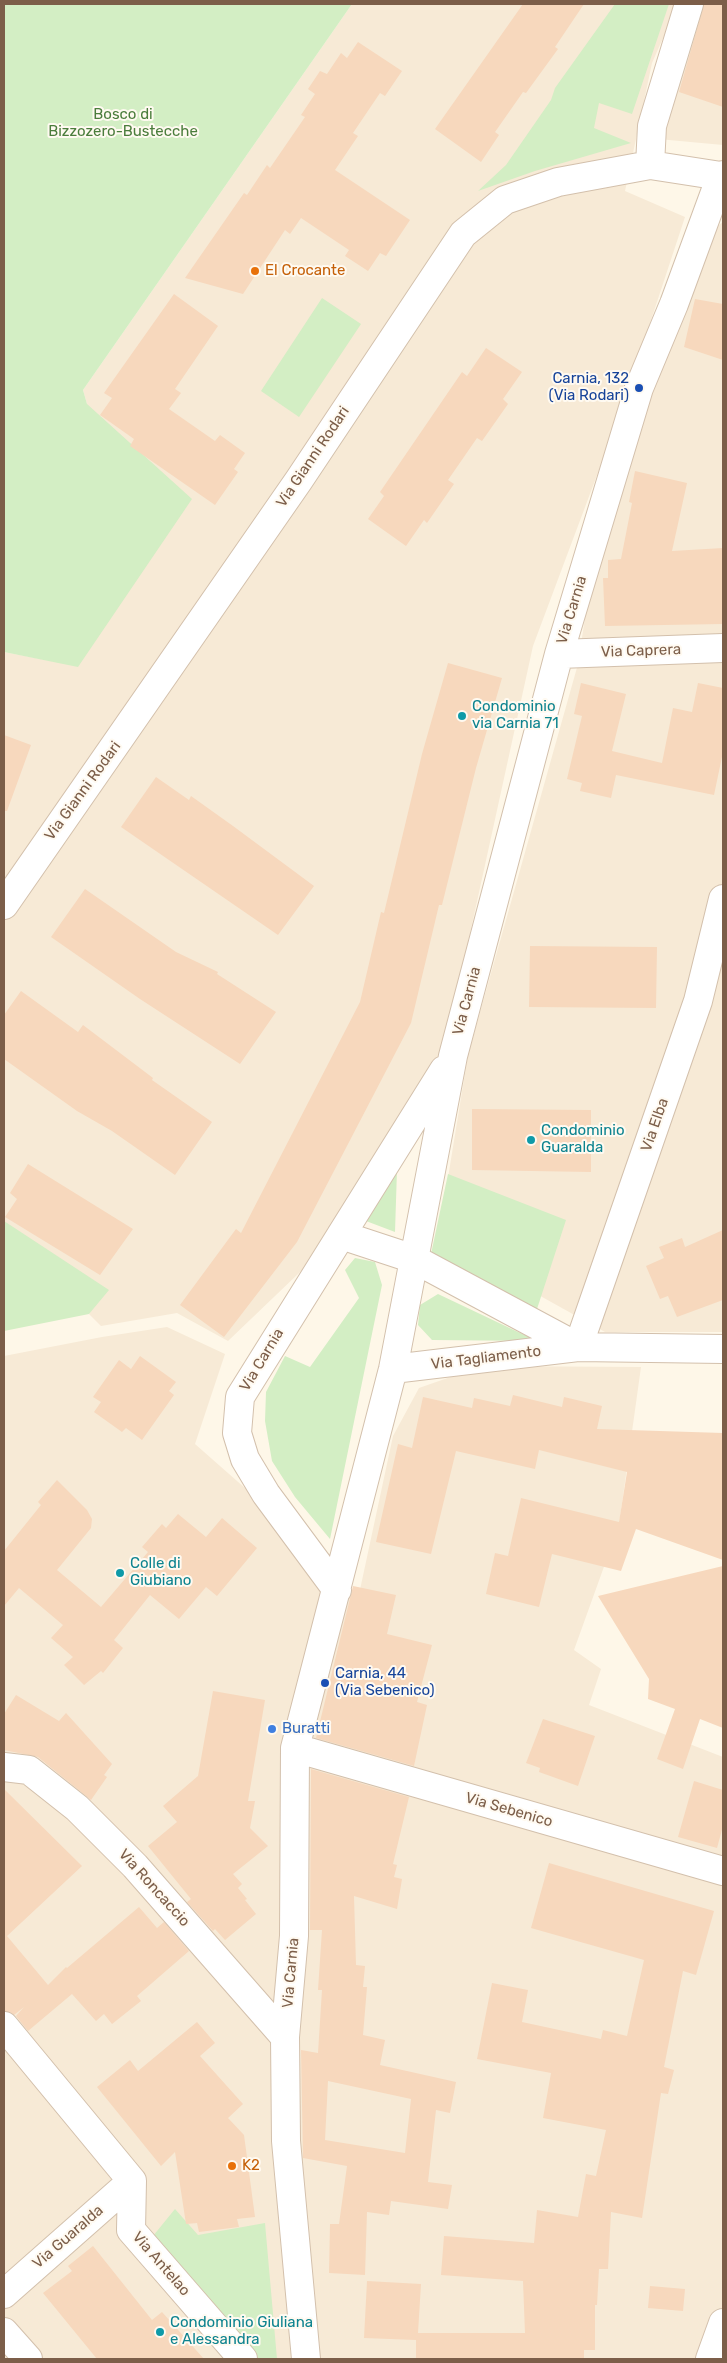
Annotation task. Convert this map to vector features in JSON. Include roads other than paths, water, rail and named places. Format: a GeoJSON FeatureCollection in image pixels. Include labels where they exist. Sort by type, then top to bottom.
{"type":"FeatureCollection","features":[{"type":"Feature","properties":{"kind":"street"},"geometry":{"type":"LineString","coordinates":[[650,165],[652,126],[689,4]]}},
{"type":"Feature","properties":{"kind":"street","name":"Via Gianni Rodari"},"geometry":{"type":"LineString","coordinates":[[4,905],[299,480],[463,234],[505,200],[558,182],[650,165],[722,175]]}},
{"type":"Feature","properties":{"kind":"street","name":"Via Carnia"},"geometry":{"type":"LineString","coordinates":[[306,2359],[286,2152],[285,2037],[294,1936],[296,1748],[393,1369],[453,1056],[559,654],[639,388],[674,304],[722,175]]}},
{"type":"Feature","properties":{"kind":"street","name":"Via Caprera"},"geometry":{"type":"LineString","coordinates":[[559,654],[723,648]]}},
{"type":"Feature","properties":{"kind":"street","name":"Via Elba"},"geometry":{"type":"LineString","coordinates":[[578,1347],[698,1001],[723,899]]}},
{"type":"Feature","properties":{"kind":"street","name":"Via Carnia"},"geometry":{"type":"LineString","coordinates":[[337,1590],[266,1494],[245,1459],[237,1433],[237,1412],[240,1397],[259,1363],[453,1056]]}},
{"type":"Feature","properties":{"kind":"street"},"geometry":{"type":"LineString","coordinates":[[341,1235],[414,1259]]}},
{"type":"Feature","properties":{"kind":"street","name":"Via Tagliamento"},"geometry":{"type":"LineString","coordinates":[[414,1259],[578,1347]]}},
{"type":"Feature","properties":{"kind":"street","name":"Via Tagliamento"},"geometry":{"type":"LineString","coordinates":[[393,1369],[578,1347],[723,1349]]}},
{"type":"Feature","properties":{"kind":"street","name":"Via Sebenico"},"geometry":{"type":"LineString","coordinates":[[296,1748],[723,1871]]}},
{"type":"Feature","properties":{"kind":"street","name":"Via Roncaccio"},"geometry":{"type":"LineString","coordinates":[[4,1767],[29,1770],[77,1808],[136,1866],[285,2037]]}},
{"type":"Feature","properties":{"kind":"street"},"geometry":{"type":"LineString","coordinates":[[4,2026],[132,2180]]}},
{"type":"Feature","properties":{"kind":"street","name":"Via Guaralda"},"geometry":{"type":"LineString","coordinates":[[4,2294],[132,2180]]}},
{"type":"Feature","properties":{"kind":"street","name":"Via Antelao"},"geometry":{"type":"LineString","coordinates":[[132,2180],[131,2230],[243,2359]]}},
{"type":"Feature","properties":{"kind":"street"},"geometry":{"type":"LineString","coordinates":[[710,2359],[723,2323]]}},
{"type":"Feature","properties":{"kind":"street"},"geometry":{"type":"LineString","coordinates":[[4,2332],[28,2359]]}},
{"type":"Feature","properties":{"kind":"place","name":"El Crocante"},"geometry":{"type":"Point","coordinates":[255,271]}},
{"type":"Feature","properties":{"kind":"place","name":"Carnia, 132 (Via Rodari)"},"geometry":{"type":"Point","coordinates":[639,388]}},
{"type":"Feature","properties":{"kind":"place","name":"Condominio via Carnia 71"},"geometry":{"type":"Point","coordinates":[462,716]}},
{"type":"Feature","properties":{"kind":"place","name":"Condominio Guaralda"},"geometry":{"type":"Point","coordinates":[531,1140]}},
{"type":"Feature","properties":{"kind":"place","name":"Colle di Giubiano"},"geometry":{"type":"Point","coordinates":[120,1573]}},
{"type":"Feature","properties":{"kind":"place","name":"Carnia, 44 (Via Sebenico)"},"geometry":{"type":"Point","coordinates":[325,1683]}},
{"type":"Feature","properties":{"kind":"place","name":"Buratti"},"geometry":{"type":"Point","coordinates":[272,1729]}},
{"type":"Feature","properties":{"kind":"place","name":"K2"},"geometry":{"type":"Point","coordinates":[232,2166]}},
{"type":"Feature","properties":{"kind":"place","name":"Condominio Giuliana e Alessandra"},"geometry":{"type":"Point","coordinates":[160,2332]}},
{"type":"Feature","properties":{"kind":"park label","name":"Bosco di Bizzozero-Bustecche"},"geometry":{"type":"Point","coordinates":[123,124]}}]}
